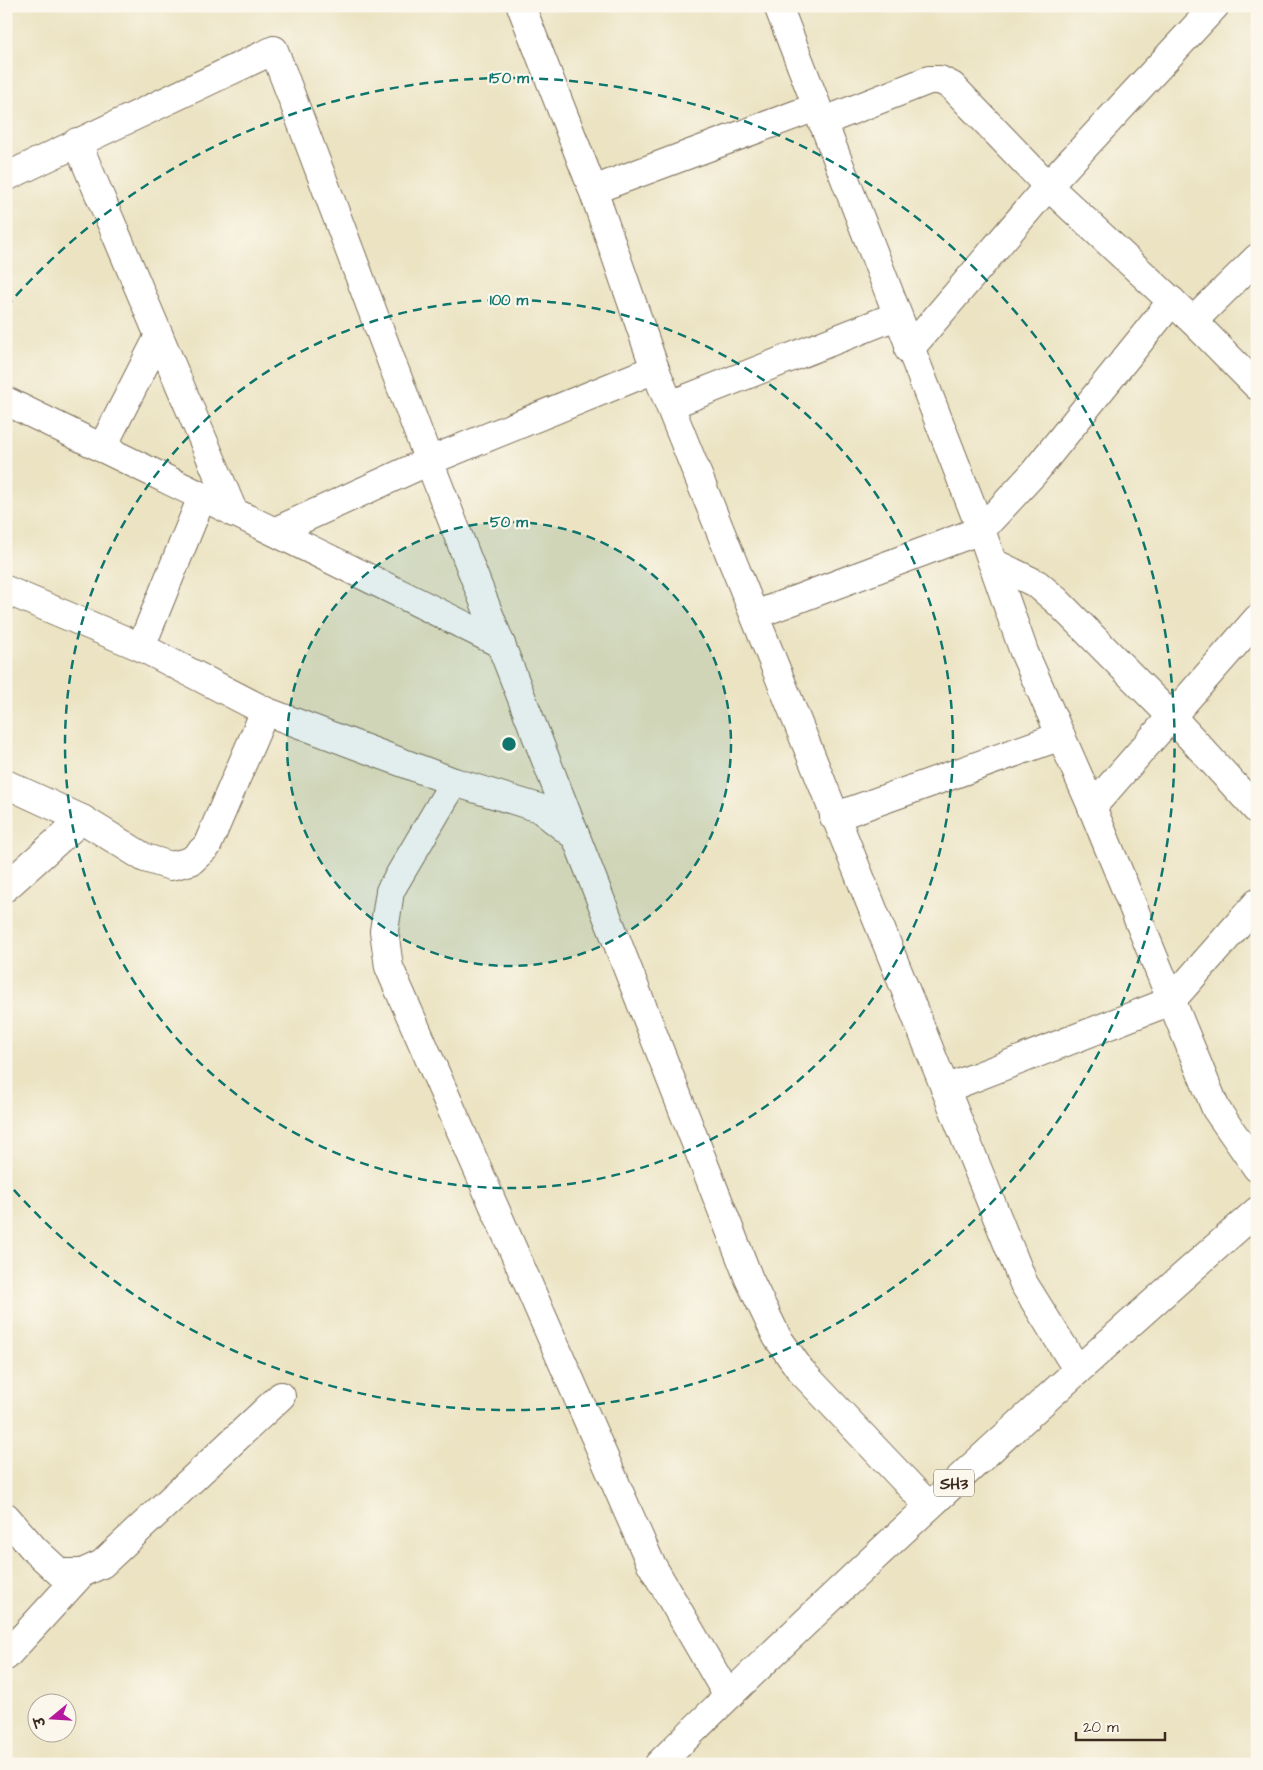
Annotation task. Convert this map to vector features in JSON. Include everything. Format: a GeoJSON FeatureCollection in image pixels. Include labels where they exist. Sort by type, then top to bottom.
{"type":"FeatureCollection","features":[{"type":"Feature","properties":{"kind":"street"},"geometry":{"type":"LineString","coordinates":[[522,6],[593,190],[655,368],[834,817],[1024,1284],[1077,1369]]}},
{"type":"Feature","properties":{"kind":"street"},"geometry":{"type":"LineString","coordinates":[[778,6],[909,350],[981,530],[1024,652],[1092,807],[1216,1109],[1257,1168]]}},
{"type":"Feature","properties":{"kind":"street"},"geometry":{"type":"LineString","coordinates":[[909,350],[1048,186],[1215,6]]}},
{"type":"Feature","properties":{"kind":"street"},"geometry":{"type":"LineString","coordinates":[[6,177],[76,142],[274,50],[429,461],[749,1279],[776,1337],[801,1371],[929,1506]]}},
{"type":"Feature","properties":{"kind":"street"},"geometry":{"type":"LineString","coordinates":[[593,190],[819,114],[916,85],[940,80],[952,86],[965,98],[1048,186],[1194,320],[1257,386]]}},
{"type":"Feature","properties":{"kind":"street"},"geometry":{"type":"LineString","coordinates":[[76,142],[234,513]]}},
{"type":"Feature","properties":{"kind":"street"},"geometry":{"type":"LineString","coordinates":[[1194,320],[1257,258]]}},
{"type":"Feature","properties":{"kind":"street"},"geometry":{"type":"LineString","coordinates":[[755,615],[981,530],[1033,474],[1172,301]]}},
{"type":"Feature","properties":{"kind":"street"},"geometry":{"type":"LineString","coordinates":[[670,405],[896,316]]}},
{"type":"Feature","properties":{"kind":"street"},"geometry":{"type":"LineString","coordinates":[[102,448],[159,336]]}},
{"type":"Feature","properties":{"kind":"street"},"geometry":{"type":"LineString","coordinates":[[276,531],[429,461],[655,368]]}},
{"type":"Feature","properties":{"kind":"street"},"geometry":{"type":"LineString","coordinates":[[6,401],[234,513],[276,531],[501,644]]}},
{"type":"Feature","properties":{"kind":"street"},"geometry":{"type":"LineString","coordinates":[[141,647],[202,497]]}},
{"type":"Feature","properties":{"kind":"street"},"geometry":{"type":"LineString","coordinates":[[992,562],[1037,584],[1050,596],[1171,716],[1257,810]]}},
{"type":"Feature","properties":{"kind":"street"},"geometry":{"type":"LineString","coordinates":[[6,590],[141,647],[265,711],[454,782],[539,808],[576,837]]}},
{"type":"Feature","properties":{"kind":"street"},"geometry":{"type":"LineString","coordinates":[[1092,807],[1257,619]]}},
{"type":"Feature","properties":{"kind":"street"},"geometry":{"type":"LineString","coordinates":[[6,784],[82,819],[145,858],[171,866],[191,861],[207,846],[265,711]]}},
{"type":"Feature","properties":{"kind":"street"},"geometry":{"type":"LineString","coordinates":[[834,817],[1061,736]]}},
{"type":"Feature","properties":{"kind":"street"},"geometry":{"type":"LineString","coordinates":[[454,782],[390,891],[384,931],[388,967],[650,1562],[728,1696]]}},
{"type":"Feature","properties":{"kind":"street"},"geometry":{"type":"LineString","coordinates":[[6,887],[82,819]]}},
{"type":"Feature","properties":{"kind":"street"},"geometry":{"type":"LineString","coordinates":[[945,1089],[1171,1001],[1257,903]]}},
{"type":"Feature","properties":{"kind":"street","name":"SH3"},"geometry":{"type":"LineString","coordinates":[[660,1764],[728,1696],[929,1506],[1077,1369],[1257,1211]]}},
{"type":"Feature","properties":{"kind":"street"},"geometry":{"type":"LineString","coordinates":[[6,1656],[82,1573],[102,1564],[281,1396]]}},
{"type":"Feature","properties":{"kind":"street"},"geometry":{"type":"LineString","coordinates":[[6,1517],[34,1549],[60,1572],[82,1573]]}}]}
